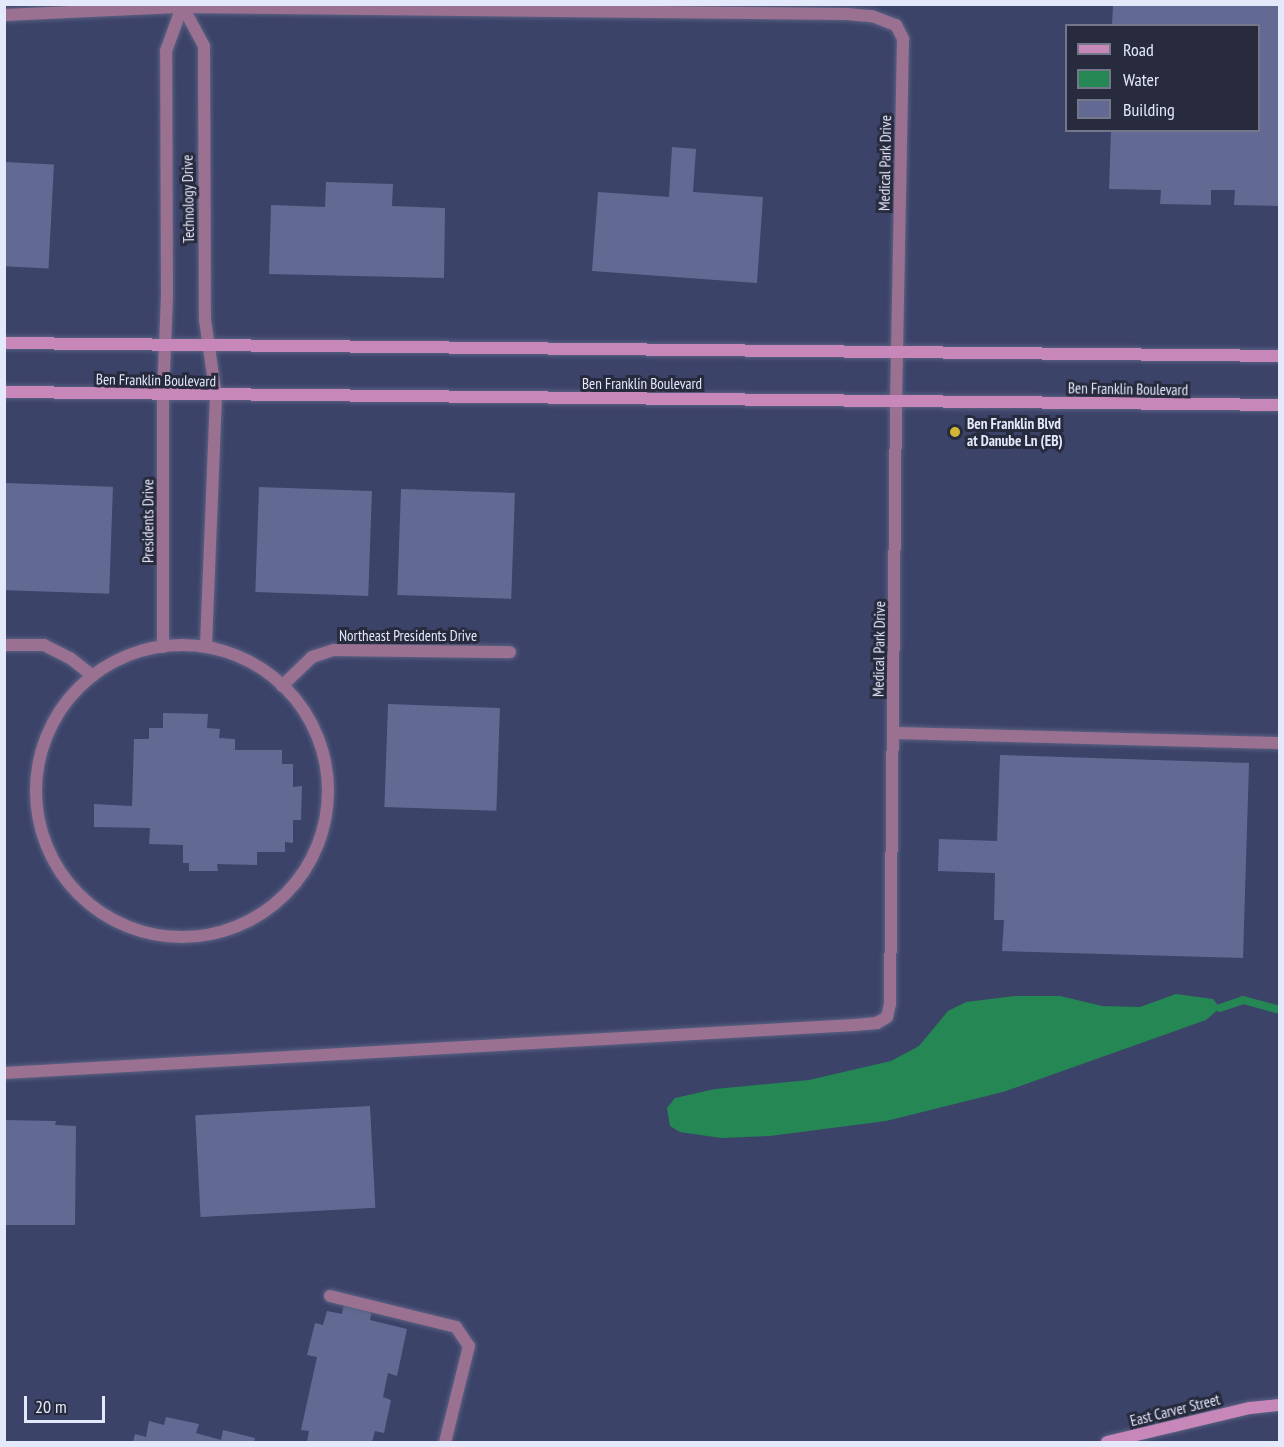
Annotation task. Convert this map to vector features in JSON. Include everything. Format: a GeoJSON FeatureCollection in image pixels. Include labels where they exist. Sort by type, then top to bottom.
{"type":"FeatureCollection","features":[{"type":"Feature","properties":{"kind":"street","name":"Medical Park Drive"},"geometry":{"type":"LineString","coordinates":[[4,15],[183,6],[736,9],[872,16],[896,25],[903,39],[896,401],[890,1004],[887,1017],[877,1023],[4,1073]]}},
{"type":"Feature","properties":{"kind":"street","name":"Technology Drive"},"geometry":{"type":"LineString","coordinates":[[163,394],[167,297],[166,51],[183,6]]}},
{"type":"Feature","properties":{"kind":"street","name":"Technology Drive"},"geometry":{"type":"LineString","coordinates":[[183,6],[204,46],[205,320],[216,396]]}},
{"type":"Feature","properties":{"kind":"street"},"geometry":{"type":"LineString","coordinates":[[4,343],[1280,356]]}},
{"type":"Feature","properties":{"kind":"street","name":"Ben Franklin Boulevard"},"geometry":{"type":"LineString","coordinates":[[4,392],[216,396],[1280,405]]}},
{"type":"Feature","properties":{"kind":"street","name":"Presidents Drive"},"geometry":{"type":"LineString","coordinates":[[163,394],[163,646]]}},
{"type":"Feature","properties":{"kind":"street"},"geometry":{"type":"LineString","coordinates":[[206,647],[216,396]]}},
{"type":"Feature","properties":{"kind":"street"},"geometry":{"type":"LineString","coordinates":[[4,645],[44,645],[70,658],[93,676]]}},
{"type":"Feature","properties":{"kind":"street"},"geometry":{"type":"LineString","coordinates":[[163,646],[206,647],[234,655],[260,668],[282,686],[304,711],[319,741],[325,763],[327,808],[320,841],[304,871],[283,897],[255,917],[225,931],[191,937],[158,935],[136,929],[96,909],[70,886],[51,858],[40,827],[35,793],[39,759],[50,728],[68,699],[93,676],[114,662],[163,646]]}},
{"type":"Feature","properties":{"kind":"street","name":"Northeast Presidents Drive"},"geometry":{"type":"LineString","coordinates":[[282,686],[312,657],[334,650],[510,652]]}},
{"type":"Feature","properties":{"kind":"street"},"geometry":{"type":"LineString","coordinates":[[893,733],[1280,743]]}},
{"type":"Feature","properties":{"kind":"street"},"geometry":{"type":"LineString","coordinates":[[330,1296],[456,1327],[469,1346],[445,1443]]}},
{"type":"Feature","properties":{"kind":"street","name":"East Carver Street"},"geometry":{"type":"LineString","coordinates":[[1250,1408],[1280,1396]]}},
{"type":"Feature","properties":{"kind":"street","name":"East Carver Street"},"geometry":{"type":"LineString","coordinates":[[1107,1443],[1250,1408],[1280,1405]]}},
{"type":"Feature","properties":{"kind":"water"},"geometry":{"type":"Polygon","coordinates":[[[1176,994],[1213,999],[1220,1008],[1206,1020],[1003,1092],[886,1121],[770,1136],[721,1138],[680,1132],[670,1126],[667,1108],[675,1098],[715,1089],[809,1080],[891,1061],[919,1046],[948,1011],[966,1002],[1014,996],[1060,996],[1102,1006],[1140,1007],[1176,994]]]}},
{"type":"Feature","properties":{"kind":"building"},"geometry":{"type":"Polygon","coordinates":[[[1113,4],[1280,4],[1280,206],[1234,205],[1235,190],[1211,190],[1211,205],[1160,204],[1161,190],[1109,189],[1111,132],[1260,132],[1260,24],[1112,24],[1113,4]]]}},
{"type":"Feature","properties":{"kind":"building"},"geometry":{"type":"Polygon","coordinates":[[[672,147],[696,149],[693,192],[763,197],[757,283],[592,271],[598,192],[669,197],[672,147]]]}},
{"type":"Feature","properties":{"kind":"building"},"geometry":{"type":"Polygon","coordinates":[[[4,162],[54,165],[48,268],[4,266],[4,162]]]}},
{"type":"Feature","properties":{"kind":"building"},"geometry":{"type":"Polygon","coordinates":[[[326,182],[393,184],[392,206],[445,208],[444,278],[269,274],[271,205],[325,207],[326,182]]]}},
{"type":"Feature","properties":{"kind":"building"},"geometry":{"type":"Polygon","coordinates":[[[4,483],[113,487],[109,594],[4,590],[4,483]]]}},
{"type":"Feature","properties":{"kind":"building"},"geometry":{"type":"Polygon","coordinates":[[[259,487],[372,491],[368,596],[255,592],[259,487]]]}},
{"type":"Feature","properties":{"kind":"building"},"geometry":{"type":"Polygon","coordinates":[[[401,489],[515,493],[511,599],[397,595],[401,489]]]}},
{"type":"Feature","properties":{"kind":"building"},"geometry":{"type":"Polygon","coordinates":[[[388,704],[500,708],[496,811],[384,807],[388,704]]]}},
{"type":"Feature","properties":{"kind":"building"},"geometry":{"type":"Polygon","coordinates":[[[163,713],[208,714],[207,728],[220,729],[219,738],[235,739],[235,750],[282,750],[282,764],[293,764],[293,787],[302,786],[301,820],[293,820],[293,843],[285,842],[285,852],[257,852],[257,865],[217,864],[218,871],[189,871],[189,863],[183,863],[183,845],[149,844],[150,828],[94,827],[94,804],[132,806],[134,739],[149,739],[149,728],[163,728],[163,713]]]}},
{"type":"Feature","properties":{"kind":"building"},"geometry":{"type":"Polygon","coordinates":[[[1000,755],[1249,763],[1243,958],[1002,951],[1004,920],[994,920],[995,873],[938,871],[939,839],[997,841],[1000,755]]]}},
{"type":"Feature","properties":{"kind":"building"},"geometry":{"type":"Polygon","coordinates":[[[370,1106],[375,1208],[201,1217],[195,1115],[370,1106]]]}},
{"type":"Feature","properties":{"kind":"building"},"geometry":{"type":"Polygon","coordinates":[[[4,1120],[56,1121],[55,1125],[76,1126],[75,1225],[4,1225],[4,1120]]]}},
{"type":"Feature","properties":{"kind":"building"},"geometry":{"type":"Polygon","coordinates":[[[344,1303],[372,1309],[370,1320],[407,1329],[397,1376],[388,1373],[383,1397],[391,1400],[384,1433],[375,1431],[372,1442],[307,1442],[309,1431],[301,1430],[317,1357],[307,1355],[315,1323],[323,1325],[327,1311],[342,1314],[344,1303]]]}},
{"type":"Feature","properties":{"kind":"building"},"geometry":{"type":"Polygon","coordinates":[[[166,1417],[199,1424],[196,1433],[221,1440],[223,1430],[255,1438],[254,1442],[133,1442],[135,1434],[146,1437],[149,1421],[164,1425],[166,1417]]]}},
{"type":"Feature","properties":{"kind":"waterway"},"geometry":{"type":"LineString","coordinates":[[1220,1008],[1243,1000],[1280,1010]]}},
{"type":"Feature","properties":{"kind":"place","name":"Ben Franklin Blvd at Danube Ln (EB)"},"geometry":{"type":"Point","coordinates":[955,432]}}]}
